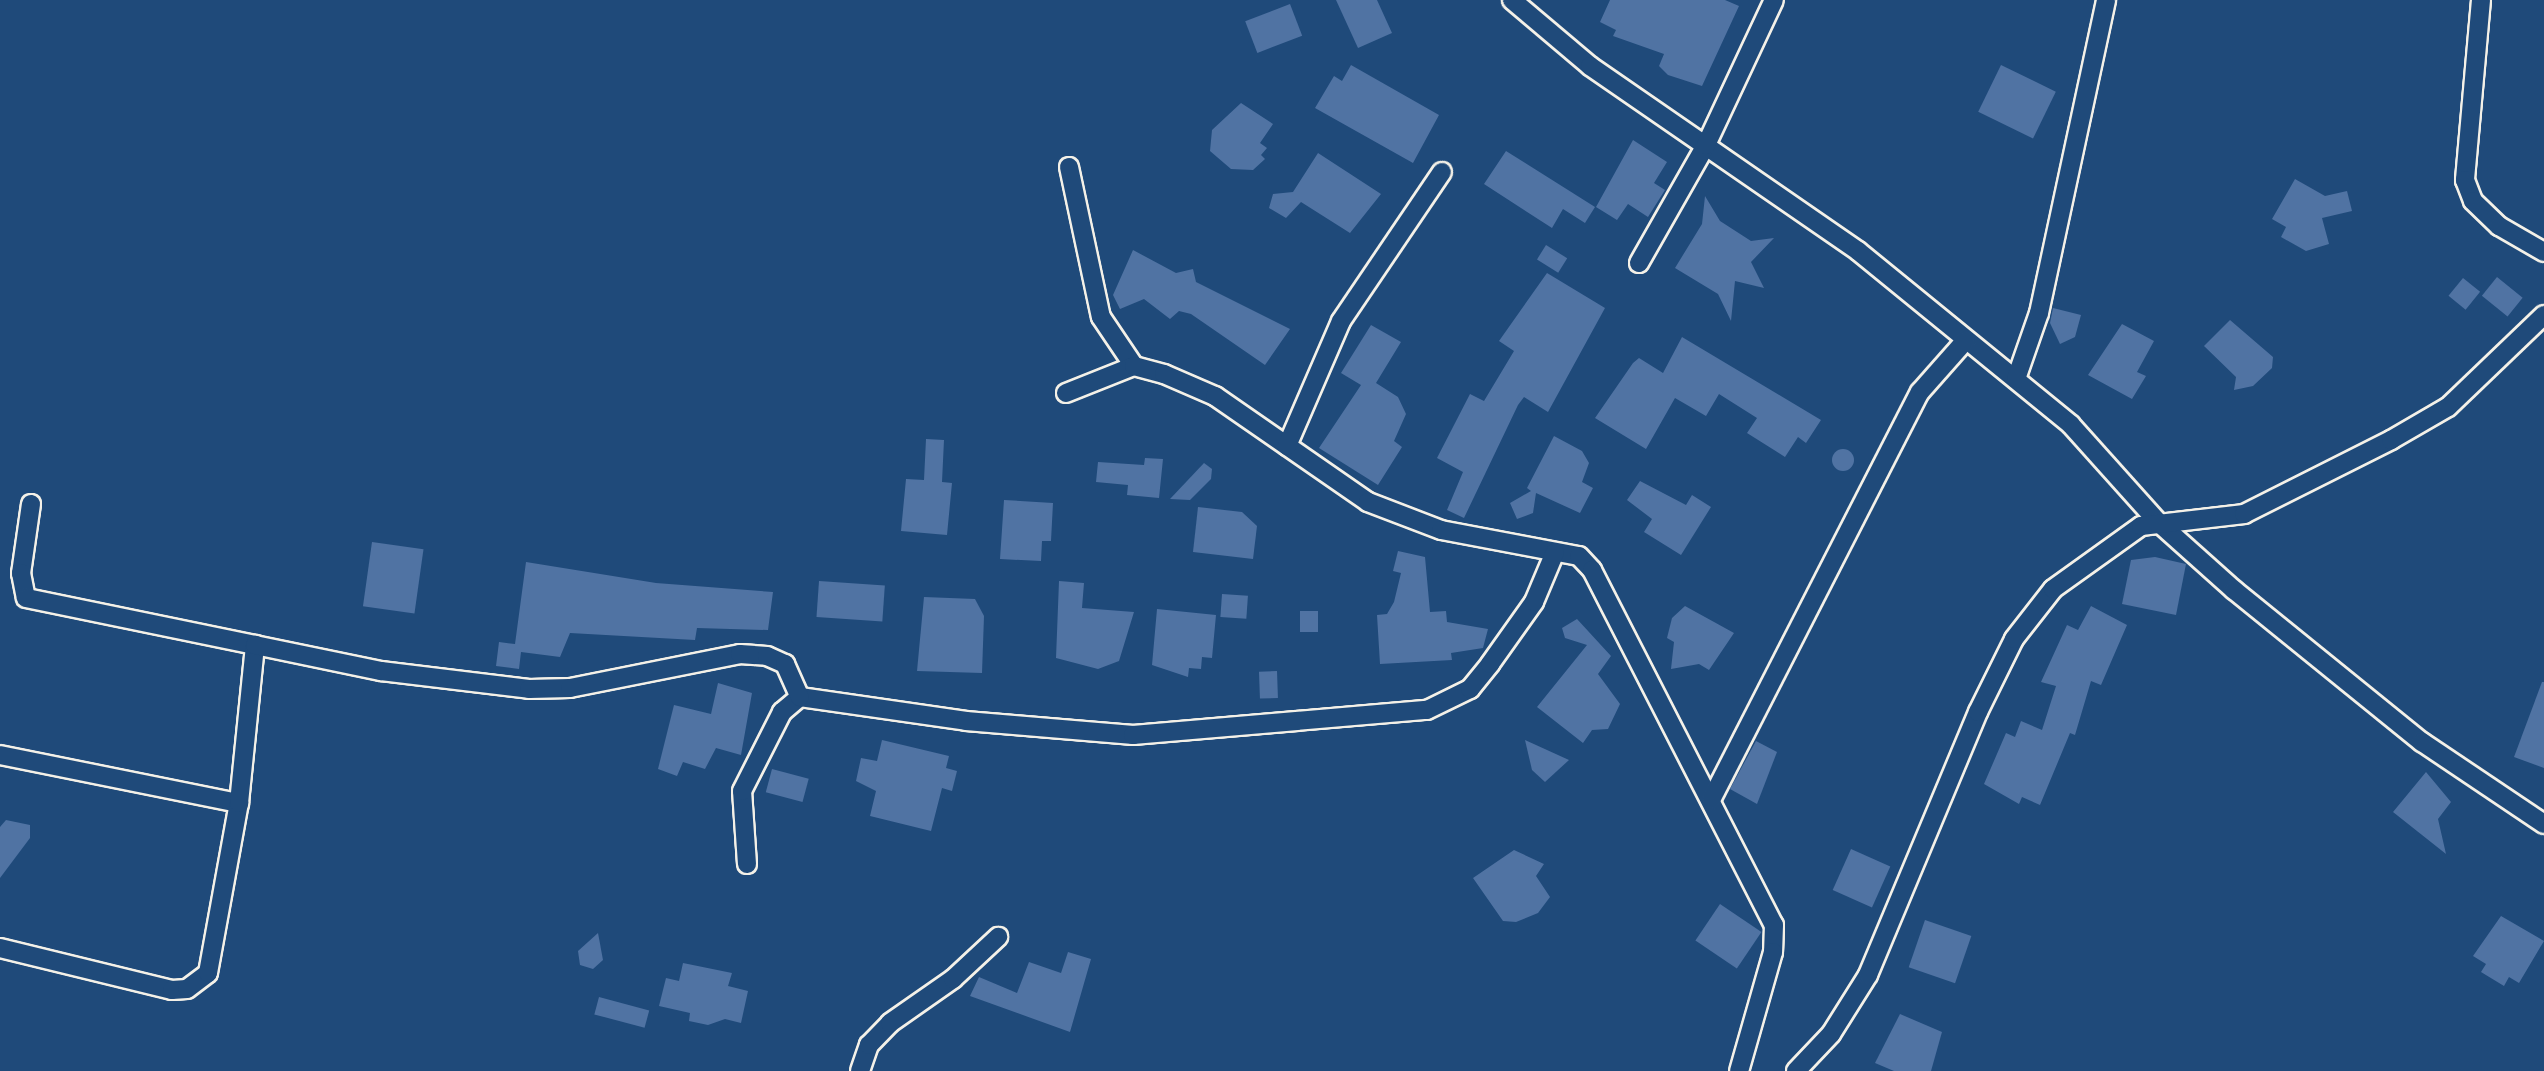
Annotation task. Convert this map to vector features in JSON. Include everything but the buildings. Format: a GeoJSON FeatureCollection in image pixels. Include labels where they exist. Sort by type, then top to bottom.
{"type":"FeatureCollection","features":[{"type":"Feature","properties":{"kind":"street"},"geometry":{"type":"LineString","coordinates":[[1512,0],[1590,66],[1706,145],[1764,180],[2016,379],[2089,442],[2158,522],[2422,742],[2544,824]]}},
{"type":"Feature","properties":{"kind":"street"},"geometry":{"type":"LineString","coordinates":[[1639,263],[1706,145],[1774,0]]}},
{"type":"Feature","properties":{"kind":"street"},"geometry":{"type":"LineString","coordinates":[[2016,379],[2063,211],[2106,0]]}},
{"type":"Feature","properties":{"kind":"street"},"geometry":{"type":"LineString","coordinates":[[2481,0],[2465,180],[2473,201],[2499,226],[2544,252]]}},
{"type":"Feature","properties":{"kind":"street"},"geometry":{"type":"LineString","coordinates":[[1069,167],[1101,317],[1134,366],[1215,396],[1368,502],[1441,530],[1579,556],[1592,570],[1774,925],[1773,952],[1739,1071]]}},
{"type":"Feature","properties":{"kind":"street"},"geometry":{"type":"LineString","coordinates":[[1287,446],[1341,321],[1442,172]]}},
{"type":"Feature","properties":{"kind":"street"},"geometry":{"type":"LineString","coordinates":[[1796,1071],[1831,1034],[1868,975],[2014,639],[2071,571],[2129,532],[2158,522],[2244,514],[2391,440],[2448,407],[2544,315]]}},
{"type":"Feature","properties":{"kind":"street"},"geometry":{"type":"LineString","coordinates":[[1711,800],[1920,392],[1966,340]]}},
{"type":"Feature","properties":{"kind":"street"},"geometry":{"type":"LineString","coordinates":[[1066,393],[1134,366]]}},
{"type":"Feature","properties":{"kind":"street"},"geometry":{"type":"LineString","coordinates":[[31,504],[21,573],[26,598],[381,671],[529,689],[570,688],[740,654],[767,656],[785,664],[800,697]]}},
{"type":"Feature","properties":{"kind":"street"},"geometry":{"type":"LineString","coordinates":[[747,864],[742,791],[782,712],[800,697],[966,721],[1133,735],[1427,710],[1470,689],[1534,602],[1555,552]]}},
{"type":"Feature","properties":{"kind":"street"},"geometry":{"type":"LineString","coordinates":[[0,948],[136,984],[172,990],[198,982],[215,957],[239,803],[255,645]]}},
{"type":"Feature","properties":{"kind":"street"},"geometry":{"type":"LineString","coordinates":[[0,755],[239,803]]}},
{"type":"Feature","properties":{"kind":"street"},"geometry":{"type":"LineString","coordinates":[[860,1071],[869,1045],[890,1023],[953,979],[998,937]]}}]}
